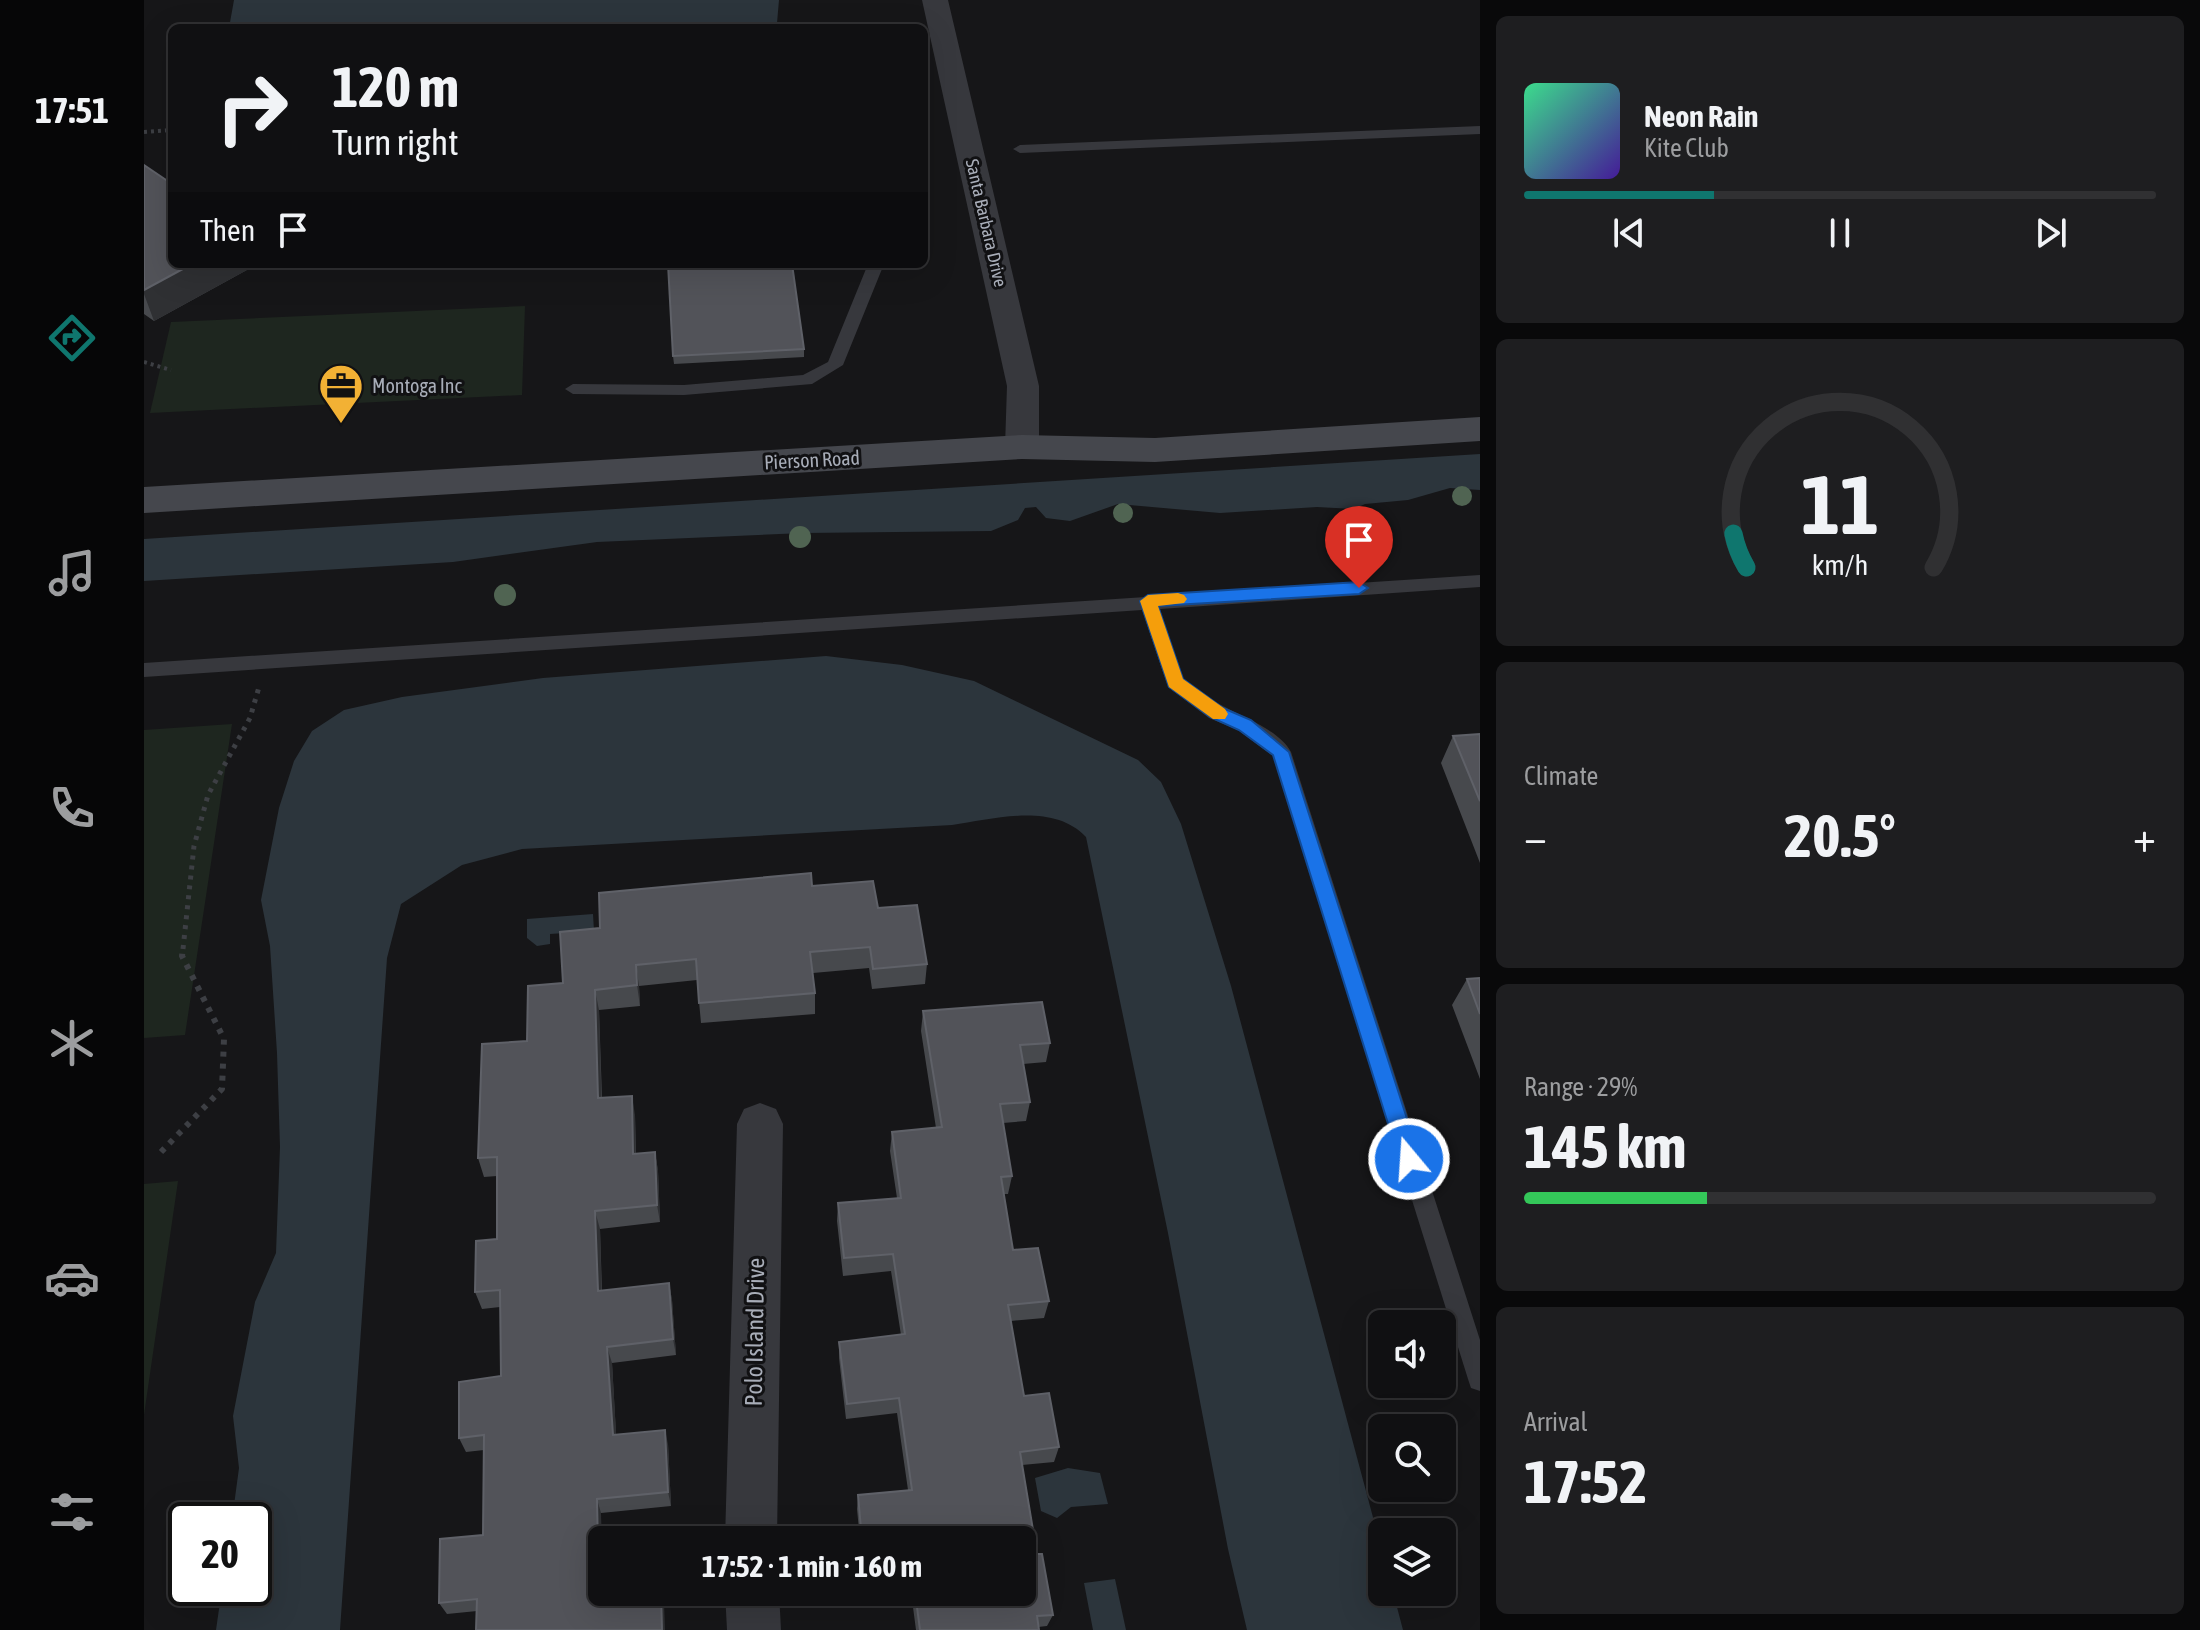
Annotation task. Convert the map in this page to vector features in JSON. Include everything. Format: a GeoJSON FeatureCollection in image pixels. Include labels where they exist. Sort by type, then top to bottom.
{"type":"FeatureCollection","features":[{"type":"Feature","properties":{"kind":"street","name":"Santa Barbara Drive"},"geometry":{"type":"LineString","coordinates":[[935,0],[1023,386],[1022,447]]}},
{"type":"Feature","properties":{"kind":"street","name":"Pierson Road"},"geometry":{"type":"LineString","coordinates":[[144,500],[1022,447],[1155,450],[1480,429]]}},
{"type":"Feature","properties":{"kind":"street","name":"Polo Island Drive"},"geometry":{"type":"LineString","coordinates":[[751,1526],[760,1124]]}},
{"type":"Feature","properties":{"kind":"street"},"geometry":{"type":"LineString","coordinates":[[753,1606],[754,1630]]}},
{"type":"Feature","properties":{"kind":"lane"},"geometry":{"type":"LineString","coordinates":[[1020,149],[1480,130]]}},
{"type":"Feature","properties":{"kind":"lane"},"geometry":{"type":"LineString","coordinates":[[573,389],[684,390],[806,380],[835,365],[874,268]]}},
{"type":"Feature","properties":{"kind":"lane"},"geometry":{"type":"LineString","coordinates":[[144,670],[1480,581]]}},
{"type":"Feature","properties":{"kind":"lane"},"geometry":{"type":"LineString","coordinates":[[1148,601],[1175,682],[1216,713],[1245,725],[1281,752],[1472,1332],[1480,1379]]}},
{"type":"Feature","properties":{"kind":"path"},"geometry":{"type":"LineString","coordinates":[[144,132],[168,130]]}},
{"type":"Feature","properties":{"kind":"path"},"geometry":{"type":"LineString","coordinates":[[144,362],[171,370]]}},
{"type":"Feature","properties":{"kind":"path"},"geometry":{"type":"LineString","coordinates":[[161,1152],[222,1089],[224,1039],[182,956],[194,846],[208,795],[250,718],[267,662]]}},
{"type":"Feature","properties":{"kind":"shaded area"},"geometry":{"type":"Polygon","coordinates":[[[234,0],[779,0],[777,23],[773,24],[230,24],[234,0]]]}},
{"type":"Feature","properties":{"kind":"shaded area"},"geometry":{"type":"Polygon","coordinates":[[[525,306],[522,395],[150,413],[171,322],[525,306]]]}},
{"type":"Feature","properties":{"kind":"shaded area"},"geometry":{"type":"Polygon","coordinates":[[[1480,454],[1480,490],[1450,488],[1408,500],[1365,504],[1354,509],[1317,507],[1220,513],[1118,504],[1070,521],[1046,518],[1036,507],[1025,508],[1018,520],[991,531],[803,533],[597,542],[453,562],[144,581],[144,539],[1480,454]]]}},
{"type":"Feature","properties":{"kind":"shaded area"},"geometry":{"type":"Polygon","coordinates":[[[826,656],[902,665],[974,681],[1138,760],[1161,782],[1181,824],[1231,986],[1373,1518],[1368,1518],[1368,1606],[1397,1606],[1403,1630],[1247,1630],[1228,1549],[1168,1233],[1086,837],[1072,826],[1057,820],[1022,816],[952,825],[522,849],[462,865],[401,904],[387,958],[340,1630],[216,1630],[219,1606],[272,1606],[272,1502],[234,1502],[239,1468],[233,1416],[255,1302],[276,1253],[280,1147],[277,1053],[270,946],[261,900],[279,808],[294,761],[312,731],[344,710],[402,697],[543,678],[826,656]]]}},
{"type":"Feature","properties":{"kind":"shaded area"},"geometry":{"type":"Polygon","coordinates":[[[232,724],[185,1035],[144,1038],[144,730],[232,724]]]}},
{"type":"Feature","properties":{"kind":"shaded area"},"geometry":{"type":"Polygon","coordinates":[[[593,914],[594,931],[550,934],[550,944],[537,946],[527,938],[527,919],[593,914]]]}},
{"type":"Feature","properties":{"kind":"shaded area"},"geometry":{"type":"Polygon","coordinates":[[[178,1181],[144,1415],[144,1184],[178,1181]]]}},
{"type":"Feature","properties":{"kind":"shaded area"},"geometry":{"type":"Polygon","coordinates":[[[1068,1468],[1100,1473],[1108,1504],[1071,1507],[1057,1518],[1041,1511],[1035,1478],[1068,1468]]]}},
{"type":"Feature","properties":{"kind":"shaded area"},"geometry":{"type":"Polygon","coordinates":[[[1115,1579],[1126,1630],[1093,1630],[1084,1583],[1115,1579]]]}},
{"type":"Feature","properties":{"kind":"building"},"geometry":{"type":"Polygon","coordinates":[[[144,165],[168,181],[168,268],[185,268],[144,290],[144,165]]]}},
{"type":"Feature","properties":{"kind":"building"},"geometry":{"type":"Polygon","coordinates":[[[668,268],[793,268],[804,349],[673,356],[668,268]]]}},
{"type":"Feature","properties":{"kind":"building"},"geometry":{"type":"Polygon","coordinates":[[[1480,734],[1480,801],[1453,736],[1480,734]]]}},
{"type":"Feature","properties":{"kind":"building"},"geometry":{"type":"Polygon","coordinates":[[[811,873],[812,886],[873,881],[878,908],[917,905],[927,964],[873,969],[870,947],[810,952],[815,993],[699,1003],[696,959],[636,965],[637,985],[595,990],[598,1098],[632,1096],[633,1154],[655,1152],[657,1205],[595,1211],[598,1291],[669,1283],[673,1339],[607,1347],[613,1435],[665,1430],[668,1492],[597,1499],[598,1526],[588,1526],[588,1606],[661,1606],[662,1630],[476,1630],[477,1599],[439,1603],[440,1539],[483,1535],[484,1435],[459,1438],[459,1382],[501,1376],[500,1290],[475,1292],[476,1241],[497,1239],[497,1157],[478,1158],[482,1044],[527,1041],[528,986],[563,983],[560,932],[600,928],[599,893],[811,873]]]}},
{"type":"Feature","properties":{"kind":"building"},"geometry":{"type":"Polygon","coordinates":[[[1480,978],[1480,1014],[1467,979],[1480,978]]]}},
{"type":"Feature","properties":{"kind":"building"},"geometry":{"type":"Polygon","coordinates":[[[1042,1002],[1050,1043],[1020,1045],[1030,1102],[1000,1104],[1012,1176],[1001,1177],[1013,1250],[1038,1248],[1049,1301],[1008,1305],[1024,1396],[1049,1393],[1059,1447],[1020,1452],[1032,1526],[861,1526],[858,1495],[912,1490],[899,1398],[847,1404],[839,1342],[905,1334],[893,1254],[844,1258],[838,1203],[901,1198],[892,1132],[942,1127],[923,1011],[1042,1002]]]}},
{"type":"Feature","properties":{"kind":"building"},"geometry":{"type":"Polygon","coordinates":[[[1036,1548],[1037,1554],[1042,1554],[1053,1615],[1037,1616],[1039,1630],[920,1630],[917,1606],[1036,1606],[1036,1548]]]}},
{"type":"Feature","properties":{"kind":"slow traffic"},"geometry":{"type":"LineString","coordinates":[[1178,599],[1148,601],[1175,682],[1219,714]]}},
{"type":"Feature","properties":{"kind":"place","name":"Montoga Inc"},"geometry":{"type":"Point","coordinates":[341,425]}},
{"type":"Feature","properties":{"kind":"route"},"geometry":{"type":"LineString","coordinates":[[1359,588],[1148,601],[1175,682],[1216,713],[1245,725],[1281,752],[1409,1159]]}}]}
